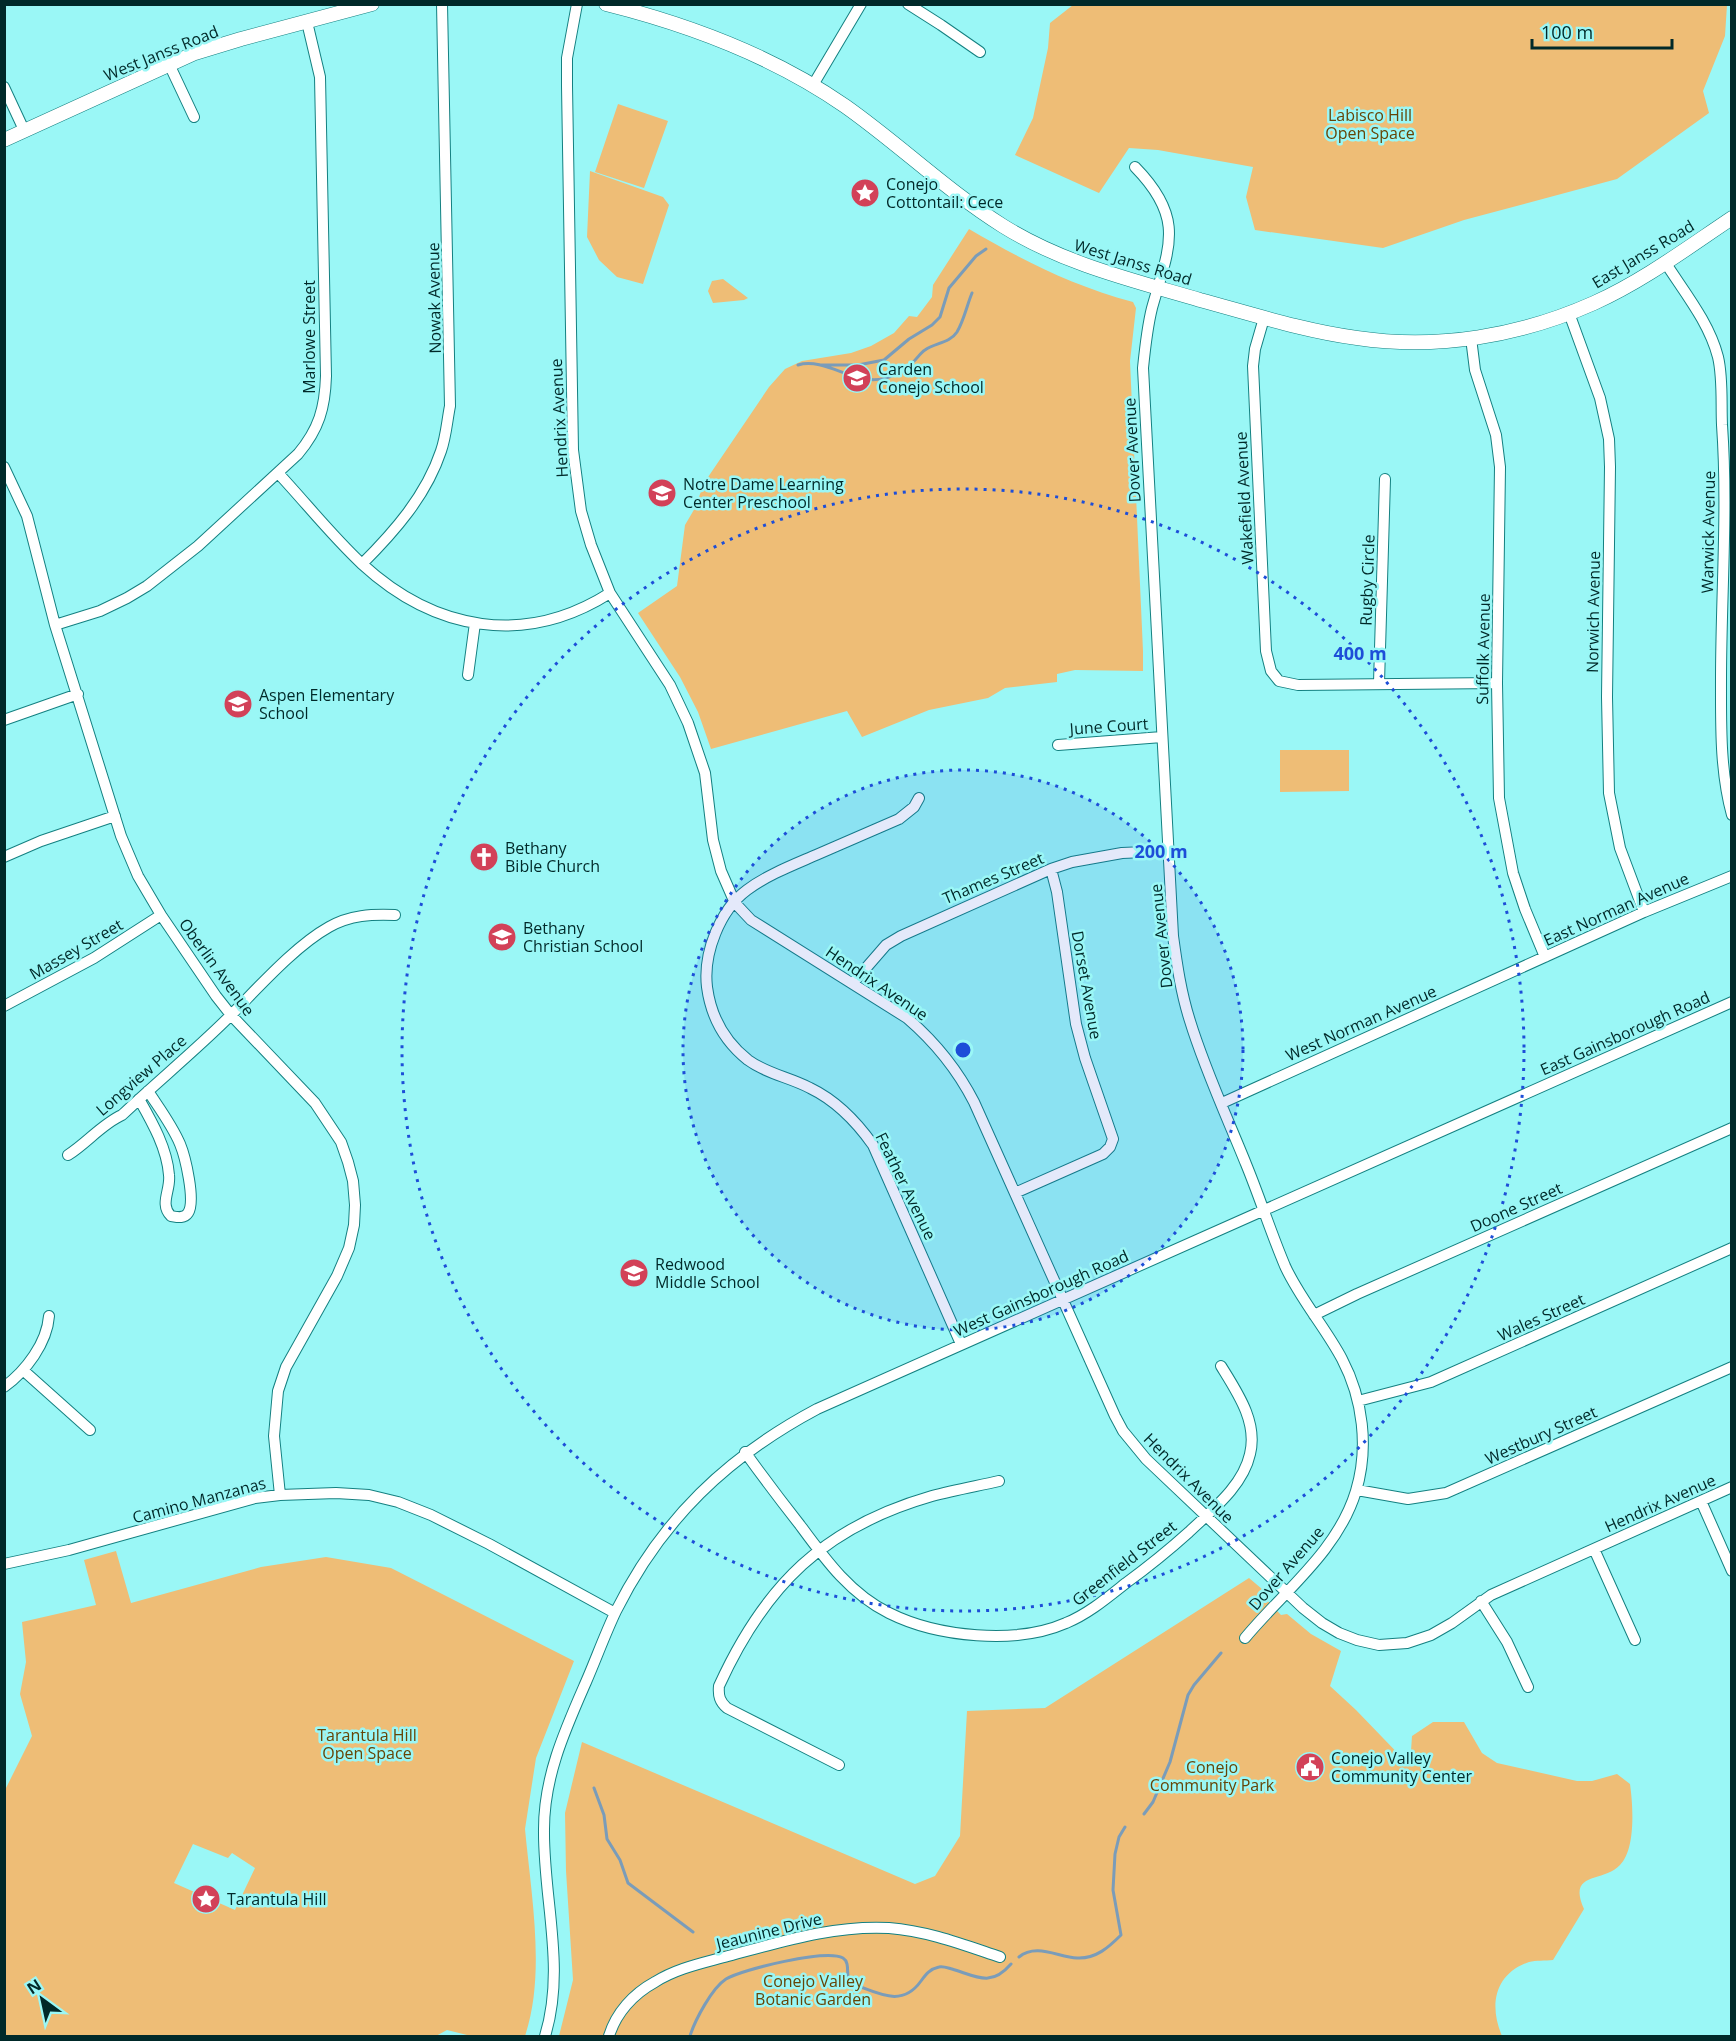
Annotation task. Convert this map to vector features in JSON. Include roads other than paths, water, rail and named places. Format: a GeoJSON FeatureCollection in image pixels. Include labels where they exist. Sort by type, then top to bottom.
{"type":"FeatureCollection","features":[{"type":"Feature","properties":{"kind":"main road","name":"West Janss Road"},"geometry":{"type":"LineString","coordinates":[[4,140],[170,64],[218,45],[372,4]]}},
{"type":"Feature","properties":{"kind":"main road","name":"West Janss Road"},"geometry":{"type":"LineString","coordinates":[[606,4],[687,27],[741,49],[813,85],[880,132],[976,208],[1024,239],[1089,268],[1264,318],[1359,339],[1431,342],[1471,338],[1524,328],[1569,313]]}},
{"type":"Feature","properties":{"kind":"main road","name":"East Janss Road"},"geometry":{"type":"LineString","coordinates":[[1569,313],[1618,291],[1731,218]]}},
{"type":"Feature","properties":{"kind":"street","name":"Nowak Avenue"},"geometry":{"type":"LineString","coordinates":[[362,564],[388,538],[421,492],[441,451],[450,406],[442,4]]}},
{"type":"Feature","properties":{"kind":"street","name":"Hendrix Avenue"},"geometry":{"type":"LineString","coordinates":[[577,4],[567,58],[573,450],[581,511],[591,545],[610,593],[670,685],[688,723],[705,773],[716,855],[727,888],[735,903],[751,920],[907,1018],[926,1035],[963,1081],[1124,1431],[1146,1459],[1322,1623],[1357,1640],[1379,1645],[1407,1643],[1431,1635],[1452,1623],[1481,1601],[1731,1488]]}},
{"type":"Feature","properties":{"kind":"street"},"geometry":{"type":"LineString","coordinates":[[813,85],[861,4]]}},
{"type":"Feature","properties":{"kind":"street"},"geometry":{"type":"LineString","coordinates":[[908,4],[980,52]]}},
{"type":"Feature","properties":{"kind":"street","name":"Marlowe Street"},"geometry":{"type":"LineString","coordinates":[[55,625],[100,611],[127,598],[147,586],[198,546],[278,473],[310,439],[321,415],[325,397],[320,77],[308,22]]}},
{"type":"Feature","properties":{"kind":"street"},"geometry":{"type":"LineString","coordinates":[[170,64],[194,117]]}},
{"type":"Feature","properties":{"kind":"street"},"geometry":{"type":"LineString","coordinates":[[4,87],[24,130]]}},
{"type":"Feature","properties":{"kind":"street","name":"Dover Avenue"},"geometry":{"type":"LineString","coordinates":[[1136,167],[1162,200],[1168,217],[1170,247],[1147,333],[1143,369],[1173,936],[1182,991],[1199,1049],[1291,1277],[1342,1358],[1358,1401],[1362,1430],[1362,1458],[1357,1490],[1349,1511],[1324,1551],[1245,1638]]}},
{"type":"Feature","properties":{"kind":"street","name":"Warwick Avenue"},"geometry":{"type":"LineString","coordinates":[[1665,262],[1700,315],[1711,336],[1718,358],[1725,470],[1721,628],[1727,761],[1725,788],[1731,815]]}},
{"type":"Feature","properties":{"kind":"street","name":"Norwich Avenue"},"geometry":{"type":"LineString","coordinates":[[1569,313],[1600,398],[1609,439],[1606,697],[1609,793],[1620,848],[1644,912]]}},
{"type":"Feature","properties":{"kind":"street","name":"Wakefield Avenue"},"geometry":{"type":"LineString","coordinates":[[1264,318],[1255,349],[1253,366],[1268,663],[1274,676],[1286,684],[1379,683]]}},
{"type":"Feature","properties":{"kind":"street","name":"Suffolk Avenue"},"geometry":{"type":"LineString","coordinates":[[1471,338],[1475,370],[1498,447],[1497,769],[1503,821],[1514,873],[1525,909],[1545,957]]}},
{"type":"Feature","properties":{"kind":"street","name":"Oberlin Avenue"},"geometry":{"type":"LineString","coordinates":[[4,467],[27,516],[55,625],[131,861],[161,915],[216,996],[231,1015],[315,1103],[328,1121],[341,1142],[353,1181],[354,1225],[349,1248],[337,1276],[286,1367],[278,1391],[274,1436],[280,1495]]}},
{"type":"Feature","properties":{"kind":"street"},"geometry":{"type":"LineString","coordinates":[[278,473],[362,564],[390,587],[417,604],[445,616],[475,623],[528,624],[562,618],[610,593]]}},
{"type":"Feature","properties":{"kind":"street","name":"Rugby Circle"},"geometry":{"type":"LineString","coordinates":[[1379,683],[1385,479]]}},
{"type":"Feature","properties":{"kind":"street"},"geometry":{"type":"LineString","coordinates":[[468,675],[475,623]]}},
{"type":"Feature","properties":{"kind":"street"},"geometry":{"type":"LineString","coordinates":[[1379,683],[1497,683]]}},
{"type":"Feature","properties":{"kind":"street"},"geometry":{"type":"LineString","coordinates":[[4,720],[78,694]]}},
{"type":"Feature","properties":{"kind":"street","name":"June Court"},"geometry":{"type":"LineString","coordinates":[[1058,745],[1162,737]]}},
{"type":"Feature","properties":{"kind":"street","name":"Feather Avenue"},"geometry":{"type":"LineString","coordinates":[[919,798],[914,807],[899,819],[783,869],[746,890],[717,928],[706,964],[709,1002],[729,1042],[760,1069],[811,1088],[844,1110],[873,1145],[961,1344]]}},
{"type":"Feature","properties":{"kind":"street"},"geometry":{"type":"LineString","coordinates":[[4,858],[41,841],[115,816]]}},
{"type":"Feature","properties":{"kind":"street","name":"Thames Street"},"geometry":{"type":"LineString","coordinates":[[853,983],[886,945],[901,936],[1051,869],[1093,857],[1168,851]]}},
{"type":"Feature","properties":{"kind":"street","name":"Dorset Avenue"},"geometry":{"type":"LineString","coordinates":[[1015,1193],[1102,1154],[1110,1147],[1113,1139],[1085,1058],[1076,1024],[1057,892],[1051,869]]}},
{"type":"Feature","properties":{"kind":"street","name":"East Norman Avenue"},"geometry":{"type":"LineString","coordinates":[[1514,971],[1644,912],[1731,876]]}},
{"type":"Feature","properties":{"kind":"street","name":"Longview Place"},"geometry":{"type":"LineString","coordinates":[[68,1155],[112,1120],[122,1115],[311,938],[351,918],[372,914],[395,915]]}},
{"type":"Feature","properties":{"kind":"street","name":"Massey Street"},"geometry":{"type":"LineString","coordinates":[[4,1006],[94,958],[161,915]]}},
{"type":"Feature","properties":{"kind":"street","name":"West Norman Avenue"},"geometry":{"type":"LineString","coordinates":[[1221,1103],[1514,971]]}},
{"type":"Feature","properties":{"kind":"street","name":"East Gainsborough Road"},"geometry":{"type":"LineString","coordinates":[[1532,1091],[1731,1002]]}},
{"type":"Feature","properties":{"kind":"street","name":"West Gainsborough Road"},"geometry":{"type":"LineString","coordinates":[[615,1613],[653,1549],[681,1512],[717,1475],[745,1452],[788,1424],[961,1344],[1532,1091]]}},
{"type":"Feature","properties":{"kind":"street"},"geometry":{"type":"LineString","coordinates":[[144,1095],[179,1142],[185,1159],[189,1176],[190,1209],[184,1216],[171,1216],[167,1211],[165,1204],[169,1188],[169,1173],[164,1150],[144,1095]]}},
{"type":"Feature","properties":{"kind":"street","name":"Doone Street"},"geometry":{"type":"LineString","coordinates":[[1314,1315],[1731,1128]]}},
{"type":"Feature","properties":{"kind":"street","name":"Wales Street"},"geometry":{"type":"LineString","coordinates":[[1358,1401],[1431,1382],[1731,1248]]}},
{"type":"Feature","properties":{"kind":"street"},"geometry":{"type":"LineString","coordinates":[[4,1387],[24,1371],[43,1339],[49,1316]]}},
{"type":"Feature","properties":{"kind":"street","name":"Greenfield Street"},"geometry":{"type":"LineString","coordinates":[[745,1452],[819,1551],[845,1581],[863,1597],[889,1614],[953,1634],[988,1636],[1055,1628],[1081,1616],[1171,1549],[1230,1492],[1250,1454],[1252,1433],[1247,1414],[1221,1366]]}},
{"type":"Feature","properties":{"kind":"street","name":"Westbury Street"},"geometry":{"type":"LineString","coordinates":[[1357,1490],[1408,1499],[1446,1493],[1731,1367]]}},
{"type":"Feature","properties":{"kind":"street"},"geometry":{"type":"LineString","coordinates":[[24,1371],[90,1430]]}},
{"type":"Feature","properties":{"kind":"street"},"geometry":{"type":"LineString","coordinates":[[839,1765],[723,1704],[718,1692],[719,1686],[747,1631],[767,1602],[787,1579],[819,1551],[861,1525],[895,1509],[933,1496],[999,1480]]}},
{"type":"Feature","properties":{"kind":"street","name":"Camino Manzanas"},"geometry":{"type":"LineString","coordinates":[[4,1564],[69,1550],[236,1502],[280,1495],[336,1493],[369,1495],[398,1502],[430,1515],[553,1577],[615,1613]]}},
{"type":"Feature","properties":{"kind":"street"},"geometry":{"type":"LineString","coordinates":[[1701,1501],[1731,1571]]}},
{"type":"Feature","properties":{"kind":"street"},"geometry":{"type":"LineString","coordinates":[[1594,1549],[1635,1640]]}},
{"type":"Feature","properties":{"kind":"street"},"geometry":{"type":"LineString","coordinates":[[1481,1601],[1508,1642],[1528,1687]]}},
{"type":"Feature","properties":{"kind":"street"},"geometry":{"type":"LineString","coordinates":[[544,2037],[552,2004],[554,1978],[544,1829],[548,1785],[561,1740],[615,1613]]}},
{"type":"Feature","properties":{"kind":"street","name":"Jeaunine Drive"},"geometry":{"type":"LineString","coordinates":[[609,2037],[618,2016],[628,2002],[654,1982],[686,1968],[808,1935],[858,1928],[891,1928],[935,1935],[1000,1958]]}},
{"type":"Feature","properties":{"kind":"waterway"},"geometry":{"type":"LineString","coordinates":[[820,365],[858,365],[884,360],[940,317],[949,288],[976,256],[986,249]]}},
{"type":"Feature","properties":{"kind":"waterway"},"geometry":{"type":"LineString","coordinates":[[798,365],[822,365],[853,376],[875,380],[895,375],[907,368],[925,350],[954,336],[962,323],[972,293]]}},
{"type":"Feature","properties":{"kind":"waterway"},"geometry":{"type":"LineString","coordinates":[[1144,1814],[1153,1802],[1170,1762],[1188,1695],[1221,1653]]}},
{"type":"Feature","properties":{"kind":"waterway"},"geometry":{"type":"LineString","coordinates":[[594,1788],[604,1815],[607,1839],[620,1860],[628,1883],[693,1932]]}},
{"type":"Feature","properties":{"kind":"waterway"},"geometry":{"type":"LineString","coordinates":[[1019,1957],[1033,1951],[1077,1958],[1090,1957],[1107,1948],[1121,1935],[1113,1890],[1115,1854],[1119,1837],[1125,1827]]}},
{"type":"Feature","properties":{"kind":"waterway"},"geometry":{"type":"LineString","coordinates":[[690,2036],[715,1989],[726,1979],[784,1961],[820,1956],[843,1958],[847,1963],[850,1983],[888,1996],[905,1994],[936,1968],[944,1967],[977,1977],[990,1978],[997,1976],[1011,1964]]}},
{"type":"Feature","properties":{"kind":"place","name":"Conejo Cottontail: Cece"},"geometry":{"type":"Point","coordinates":[865,193]}},
{"type":"Feature","properties":{"kind":"place","name":"Carden Conejo School"},"geometry":{"type":"Point","coordinates":[857,378]}},
{"type":"Feature","properties":{"kind":"place","name":"Notre Dame Learning Center Preschool"},"geometry":{"type":"Point","coordinates":[662,493]}},
{"type":"Feature","properties":{"kind":"place","name":"Aspen Elementary School"},"geometry":{"type":"Point","coordinates":[238,704]}},
{"type":"Feature","properties":{"kind":"place","name":"Bethany Bible Church"},"geometry":{"type":"Point","coordinates":[484,857]}},
{"type":"Feature","properties":{"kind":"place","name":"Bethany Christian School"},"geometry":{"type":"Point","coordinates":[502,937]}},
{"type":"Feature","properties":{"kind":"place","name":"Redwood Middle School"},"geometry":{"type":"Point","coordinates":[634,1273]}},
{"type":"Feature","properties":{"kind":"place","name":"Conejo Valley Community Center"},"geometry":{"type":"Point","coordinates":[1310,1767]}},
{"type":"Feature","properties":{"kind":"place","name":"Tarantula Hill"},"geometry":{"type":"Point","coordinates":[206,1899]}},
{"type":"Feature","properties":{"kind":"park label","name":"Labisco Hill Open Space"},"geometry":{"type":"Point","coordinates":[1370,124]}},
{"type":"Feature","properties":{"kind":"park label","name":"Tarantula Hill Open Space"},"geometry":{"type":"Point","coordinates":[367,1744]}},
{"type":"Feature","properties":{"kind":"park label","name":"Conejo Community Park"},"geometry":{"type":"Point","coordinates":[1212,1776]}},
{"type":"Feature","properties":{"kind":"park label","name":"Conejo Valley Botanic Garden"},"geometry":{"type":"Point","coordinates":[813,1990]}}]}
